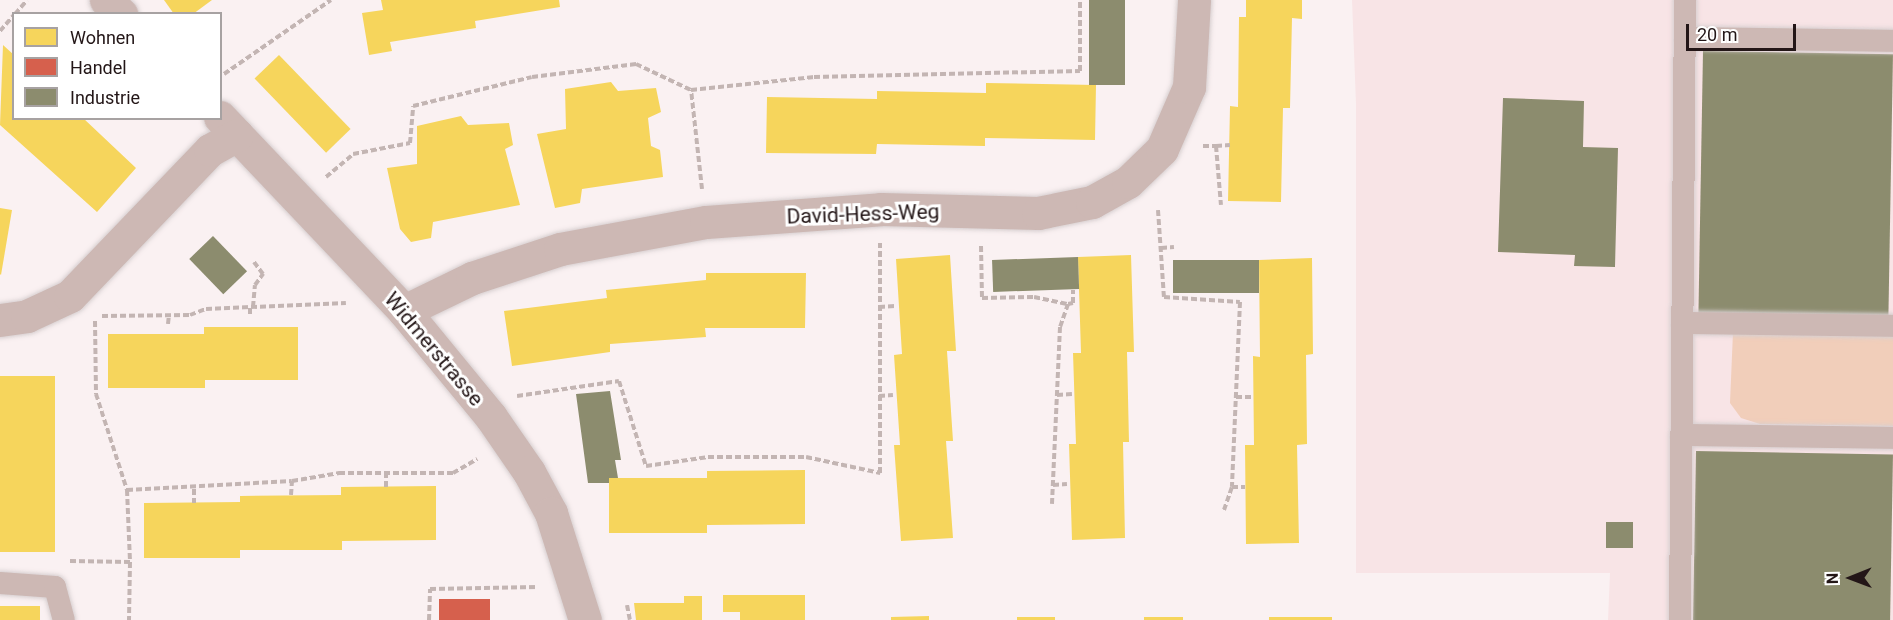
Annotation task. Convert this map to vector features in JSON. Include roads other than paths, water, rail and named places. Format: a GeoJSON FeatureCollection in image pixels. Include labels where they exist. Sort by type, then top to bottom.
{"type":"FeatureCollection","features":[{"type":"Feature","properties":{"kind":"street"},"geometry":{"type":"LineString","coordinates":[[106,0],[119,12]]}},
{"type":"Feature","properties":{"kind":"street","name":"David-Hess-Weg"},"geometry":{"type":"LineString","coordinates":[[404,311],[472,278],[560,249],[706,222],[881,209],[1038,213],[1092,202],[1128,182],[1163,146],[1189,87],[1194,0]]}},
{"type":"Feature","properties":{"kind":"street"},"geometry":{"type":"LineString","coordinates":[[0,320],[27,316],[70,296],[210,150],[229,126]]}},
{"type":"Feature","properties":{"kind":"street","name":"Widmerstrasse"},"geometry":{"type":"LineString","coordinates":[[229,126],[404,311],[491,417],[529,472],[561,537],[585,620]]}},
{"type":"Feature","properties":{"kind":"lane"},"geometry":{"type":"LineString","coordinates":[[1680,620],[1685,0]]}},
{"type":"Feature","properties":{"kind":"lane"},"geometry":{"type":"LineString","coordinates":[[1685,38],[1893,41]]}},
{"type":"Feature","properties":{"kind":"lane"},"geometry":{"type":"LineString","coordinates":[[1682,323],[1893,326]]}},
{"type":"Feature","properties":{"kind":"lane"},"geometry":{"type":"LineString","coordinates":[[1681,435],[1893,438]]}},
{"type":"Feature","properties":{"kind":"lane"},"geometry":{"type":"LineString","coordinates":[[0,583],[55,587],[64,620]]}}]}
